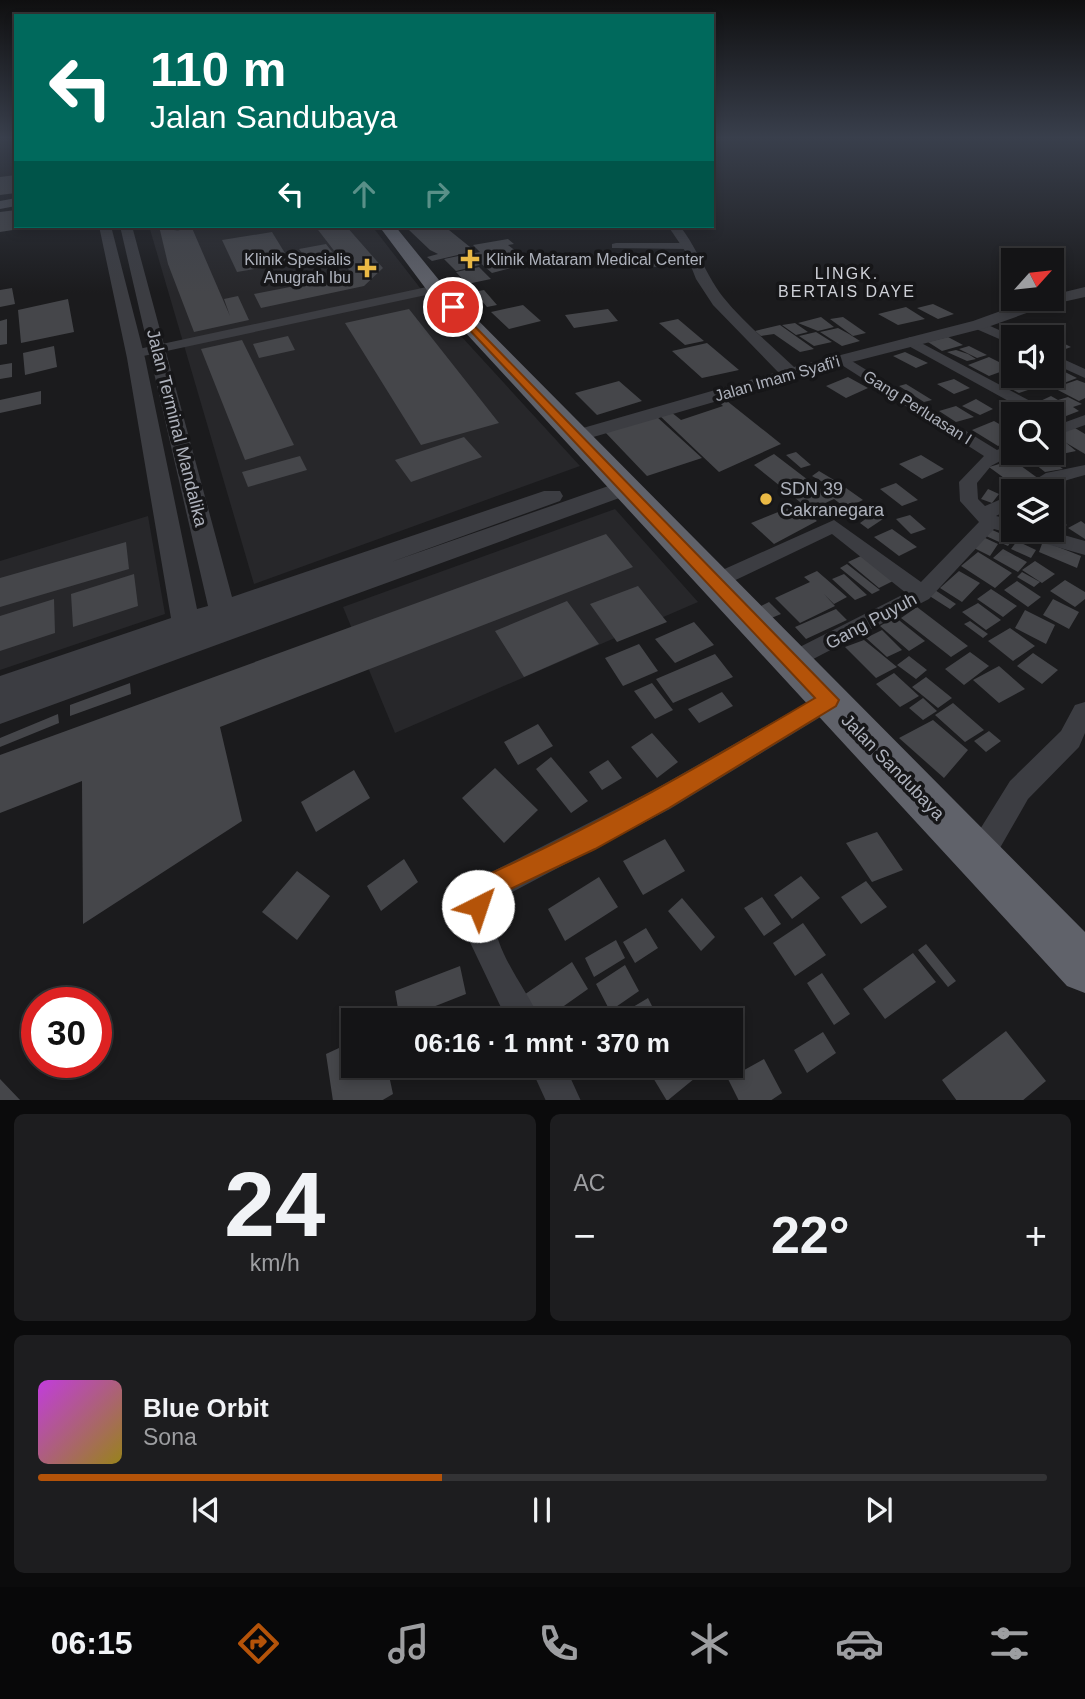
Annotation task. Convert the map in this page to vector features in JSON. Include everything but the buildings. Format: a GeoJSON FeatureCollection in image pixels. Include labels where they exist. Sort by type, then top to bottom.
{"type":"FeatureCollection","features":[{"type":"Feature","properties":{"kind":"highway","name":"Jalan Sandubaya"},"geometry":{"type":"LineString","coordinates":[[389,228],[436,289],[1085,968]]}},
{"type":"Feature","properties":{"kind":"street"},"geometry":{"type":"LineString","coordinates":[[105,228],[134,354],[188,635]]}},
{"type":"Feature","properties":{"kind":"street","name":"Jalan Terminal Mandalika"},"geometry":{"type":"LineString","coordinates":[[127,228],[225,622]]}},
{"type":"Feature","properties":{"kind":"street"},"geometry":{"type":"LineString","coordinates":[[675,228],[688,246],[706,285],[719,302],[790,374]]}},
{"type":"Feature","properties":{"kind":"street"},"geometry":{"type":"LineString","coordinates":[[617,246],[688,246]]}},
{"type":"Feature","properties":{"kind":"street"},"geometry":{"type":"LineString","coordinates":[[134,354],[436,289]]}},
{"type":"Feature","properties":{"kind":"street","name":"Jalan Imam Syafi'i"},"geometry":{"type":"LineString","coordinates":[[576,436],[842,359],[979,325],[1032,305],[1085,292]]}},
{"type":"Feature","properties":{"kind":"street"},"geometry":{"type":"LineString","coordinates":[[979,325],[1001,335]]}},
{"type":"Feature","properties":{"kind":"street"},"geometry":{"type":"LineString","coordinates":[[910,341],[1022,402]]}},
{"type":"Feature","properties":{"kind":"street","name":"Gang Perluasan I"},"geometry":{"type":"LineString","coordinates":[[842,359],[995,456]]}},
{"type":"Feature","properties":{"kind":"street"},"geometry":{"type":"LineString","coordinates":[[1064,364],[1085,374]]}},
{"type":"Feature","properties":{"kind":"street"},"geometry":{"type":"LineString","coordinates":[[1064,424],[1084,421]]}},
{"type":"Feature","properties":{"kind":"street"},"geometry":{"type":"LineString","coordinates":[[1001,453],[980,466],[968,482],[967,497],[1001,522]]}},
{"type":"Feature","properties":{"kind":"street"},"geometry":{"type":"LineString","coordinates":[[1048,479],[1085,470]]}},
{"type":"Feature","properties":{"kind":"street"},"geometry":{"type":"LineString","coordinates":[[0,711],[188,635],[618,481]]}},
{"type":"Feature","properties":{"kind":"street","name":"Gang Puyuh"},"geometry":{"type":"LineString","coordinates":[[792,661],[922,594],[970,540],[1001,525]]}},
{"type":"Feature","properties":{"kind":"street"},"geometry":{"type":"LineString","coordinates":[[716,581],[834,526],[922,594]]}},
{"type":"Feature","properties":{"kind":"street"},"geometry":{"type":"LineString","coordinates":[[1064,542],[1085,548]]}},
{"type":"Feature","properties":{"kind":"street"},"geometry":{"type":"LineString","coordinates":[[0,689],[188,635]]}},
{"type":"Feature","properties":{"kind":"street"},"geometry":{"type":"LineString","coordinates":[[518,1008],[478,926],[478,906],[486,890],[662,800],[829,700]]}},
{"type":"Feature","properties":{"kind":"street"},"geometry":{"type":"LineString","coordinates":[[979,857],[1019,789],[1070,738],[1083,712]]}},
{"type":"Feature","properties":{"kind":"street"},"geometry":{"type":"LineString","coordinates":[[553,1078],[564,1100]]}},
{"type":"Feature","properties":{"kind":"shaded area"},"geometry":{"type":"Polygon","coordinates":[[[150,228],[374,228],[438,311],[580,466],[254,584],[150,228]]]}},
{"type":"Feature","properties":{"kind":"shaded area"},"geometry":{"type":"Polygon","coordinates":[[[615,509],[698,602],[395,733],[343,607],[615,509]]]}},
{"type":"Feature","properties":{"kind":"shaded area"},"geometry":{"type":"Polygon","coordinates":[[[148,516],[165,614],[0,670],[0,561],[148,516]]]}},
{"type":"Feature","properties":{"kind":"place","name":"Klinik Mataram Medical Center"},"geometry":{"type":"Point","coordinates":[470,259]}},
{"type":"Feature","properties":{"kind":"place","name":"Klinik Spesialis Anugrah Ibu"},"geometry":{"type":"Point","coordinates":[367,268]}},
{"type":"Feature","properties":{"kind":"place","name":"SDN 39 Cakranegara"},"geometry":{"type":"Point","coordinates":[766,499]}},
{"type":"Feature","properties":{"kind":"district","name":"LINGK. BERTAIS DAYE"},"geometry":{"type":"Point","coordinates":[847,282]}},
{"type":"Feature","properties":{"kind":"route"},"geometry":{"type":"LineString","coordinates":[[453,307],[829,700],[662,800],[587,841],[494,885],[486,890],[478,906]]}}]}
